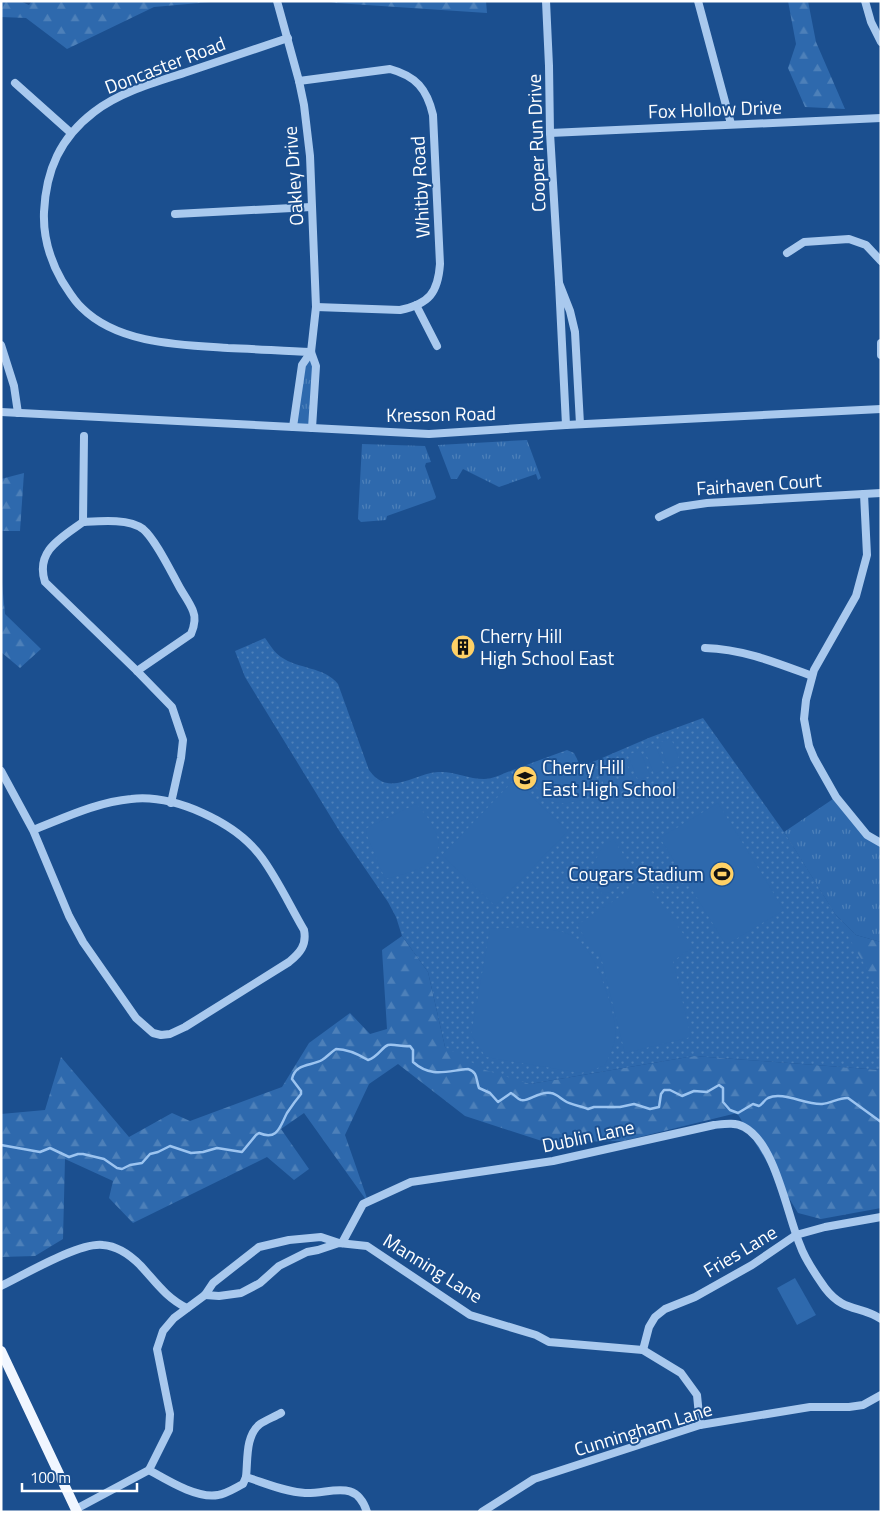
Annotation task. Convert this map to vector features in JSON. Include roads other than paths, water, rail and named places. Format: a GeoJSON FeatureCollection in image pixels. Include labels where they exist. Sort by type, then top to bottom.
{"type":"FeatureCollection","features":[{"type":"Feature","properties":{"kind":"main road"},"geometry":{"type":"LineString","coordinates":[[1,1351],[76,1510]]}},
{"type":"Feature","properties":{"kind":"street","name":"Oakley Drive"},"geometry":{"type":"LineString","coordinates":[[277,1],[299,81],[310,156],[316,307],[311,352]]}},
{"type":"Feature","properties":{"kind":"street","name":"Cooper Run Drive"},"geometry":{"type":"LineString","coordinates":[[546,1],[550,133],[566,425]]}},
{"type":"Feature","properties":{"kind":"street"},"geometry":{"type":"LineString","coordinates":[[698,1],[731,124]]}},
{"type":"Feature","properties":{"kind":"street"},"geometry":{"type":"LineString","coordinates":[[865,1],[871,22],[881,42]]}},
{"type":"Feature","properties":{"kind":"street","name":"Doncaster Road"},"geometry":{"type":"LineString","coordinates":[[288,38],[154,83],[111,100],[93,113],[71,133],[57,155],[48,175],[43,224],[49,253],[58,274],[81,308],[93,318],[113,328],[156,342],[311,352]]}},
{"type":"Feature","properties":{"kind":"street","name":"Whitby Road"},"geometry":{"type":"LineString","coordinates":[[299,81],[390,69],[401,72],[414,80],[424,91],[433,115],[440,264],[439,282],[435,290],[424,301],[400,310],[316,307]]}},
{"type":"Feature","properties":{"kind":"street"},"geometry":{"type":"LineString","coordinates":[[15,83],[71,133]]}},
{"type":"Feature","properties":{"kind":"street","name":"Fox Hollow Drive"},"geometry":{"type":"LineString","coordinates":[[550,133],[881,118]]}},
{"type":"Feature","properties":{"kind":"street"},"geometry":{"type":"LineString","coordinates":[[175,214],[311,207]]}},
{"type":"Feature","properties":{"kind":"street"},"geometry":{"type":"LineString","coordinates":[[787,253],[804,242],[849,239],[866,245],[881,261]]}},
{"type":"Feature","properties":{"kind":"street","name":"Cooper Run Drive"},"geometry":{"type":"LineString","coordinates":[[558,283],[570,311],[575,332],[580,424]]}},
{"type":"Feature","properties":{"kind":"street"},"geometry":{"type":"LineString","coordinates":[[416,305],[437,346]]}},
{"type":"Feature","properties":{"kind":"street"},"geometry":{"type":"LineString","coordinates":[[881,343],[881,355]]}},
{"type":"Feature","properties":{"kind":"street"},"geometry":{"type":"LineString","coordinates":[[1,345],[14,386],[18,413]]}},
{"type":"Feature","properties":{"kind":"street"},"geometry":{"type":"LineString","coordinates":[[293,427],[302,364],[311,352]]}},
{"type":"Feature","properties":{"kind":"street"},"geometry":{"type":"LineString","coordinates":[[311,352],[316,366],[312,428]]}},
{"type":"Feature","properties":{"kind":"street","name":"Kresson Road"},"geometry":{"type":"LineString","coordinates":[[1,412],[428,434],[580,424],[881,409]]}},
{"type":"Feature","properties":{"kind":"street"},"geometry":{"type":"LineString","coordinates":[[83,522],[84,436]]}},
{"type":"Feature","properties":{"kind":"street","name":"Fairhaven Court"},"geometry":{"type":"LineString","coordinates":[[659,517],[680,507],[707,503],[881,493]]}},
{"type":"Feature","properties":{"kind":"street"},"geometry":{"type":"LineString","coordinates":[[864,494],[866,555],[856,596],[827,645],[812,676],[806,700],[804,719],[808,746],[836,797],[867,835],[881,843]]}},
{"type":"Feature","properties":{"kind":"street"},"geometry":{"type":"LineString","coordinates":[[137,671],[191,634],[194,627],[193,611],[153,542],[143,530],[123,522],[83,522],[47,551],[42,562],[41,572],[44,582],[172,707],[182,740],[181,758],[171,802]]}},
{"type":"Feature","properties":{"kind":"street"},"geometry":{"type":"LineString","coordinates":[[705,648],[727,649],[760,657],[812,676]]}},
{"type":"Feature","properties":{"kind":"street"},"geometry":{"type":"LineString","coordinates":[[1,771],[33,830],[69,916],[83,942],[140,1022],[152,1033],[170,1034],[185,1027],[289,962],[300,952],[306,937],[304,930],[261,856],[221,822],[201,812],[171,802],[154,799],[131,799],[98,806],[33,830]]}},
{"type":"Feature","properties":{"kind":"street","name":"Dublin Lane"},"geometry":{"type":"LineString","coordinates":[[341,1243],[363,1204],[411,1182],[553,1160],[714,1125],[732,1124],[743,1126],[750,1131],[766,1151],[781,1187],[796,1235]]}},
{"type":"Feature","properties":{"kind":"street","name":"Fries Lane"},"geometry":{"type":"LineString","coordinates":[[643,1350],[655,1317],[665,1309],[695,1296],[752,1265],[796,1235],[825,1227],[881,1217]]}},
{"type":"Feature","properties":{"kind":"street"},"geometry":{"type":"LineString","coordinates":[[796,1235],[806,1257],[826,1288],[838,1302],[881,1319]]}},
{"type":"Feature","properties":{"kind":"street","name":"Manning Lane"},"geometry":{"type":"LineString","coordinates":[[149,1470],[169,1430],[170,1414],[157,1349],[159,1338],[163,1331],[174,1318],[206,1296],[213,1283],[259,1247],[289,1240],[321,1237],[341,1243],[367,1246],[470,1315],[536,1335],[549,1342],[643,1350],[681,1373],[697,1395],[700,1425]]}},
{"type":"Feature","properties":{"kind":"street","name":"Manning Lane"},"geometry":{"type":"LineString","coordinates":[[206,1296],[241,1293],[260,1283],[279,1266],[306,1252],[341,1243]]}},
{"type":"Feature","properties":{"kind":"street"},"geometry":{"type":"LineString","coordinates":[[1,1286],[76,1250],[92,1245],[104,1244],[132,1257],[167,1296],[187,1308]]}},
{"type":"Feature","properties":{"kind":"street","name":"Cunningham Lane"},"geometry":{"type":"LineString","coordinates":[[482,1512],[534,1479],[700,1425],[810,1407],[863,1405],[881,1395]]}},
{"type":"Feature","properties":{"kind":"street"},"geometry":{"type":"LineString","coordinates":[[76,1510],[149,1470],[182,1487],[206,1496],[219,1495],[231,1490],[243,1484],[246,1477],[252,1432],[260,1424],[281,1413]]}},
{"type":"Feature","properties":{"kind":"street"},"geometry":{"type":"LineString","coordinates":[[246,1477],[306,1493],[347,1490],[356,1494],[364,1502],[367,1512]]}},
{"type":"Feature","properties":{"kind":"waterway"},"geometry":{"type":"LineString","coordinates":[[1,1145],[40,1152],[50,1148],[69,1157],[83,1154],[104,1159],[117,1168],[122,1169],[130,1165],[142,1163],[150,1154],[170,1146],[191,1153],[217,1148],[242,1152],[259,1133],[270,1135],[278,1131],[287,1113],[301,1094],[301,1091],[292,1079],[297,1070],[322,1060],[336,1049],[353,1052],[368,1060],[388,1045],[410,1046],[413,1050],[413,1062],[426,1070],[433,1072],[471,1070],[475,1074],[479,1088],[490,1093],[498,1102],[511,1093],[518,1099],[524,1100],[551,1093],[570,1104],[588,1109],[634,1104],[650,1109],[659,1107],[661,1094],[664,1090],[670,1090],[682,1096],[694,1091],[707,1092],[719,1085],[723,1088],[723,1102],[730,1110],[738,1113],[753,1104],[759,1106],[774,1096],[787,1097],[815,1104],[848,1098],[881,1122]]}},
{"type":"Feature","properties":{"kind":"place","name":"Cherry Hill High School East"},"geometry":{"type":"Point","coordinates":[463,647]}},
{"type":"Feature","properties":{"kind":"place","name":"Cherry Hill East High School"},"geometry":{"type":"Point","coordinates":[525,778]}},
{"type":"Feature","properties":{"kind":"place","name":"Cougars Stadium"},"geometry":{"type":"Point","coordinates":[722,874]}}]}
